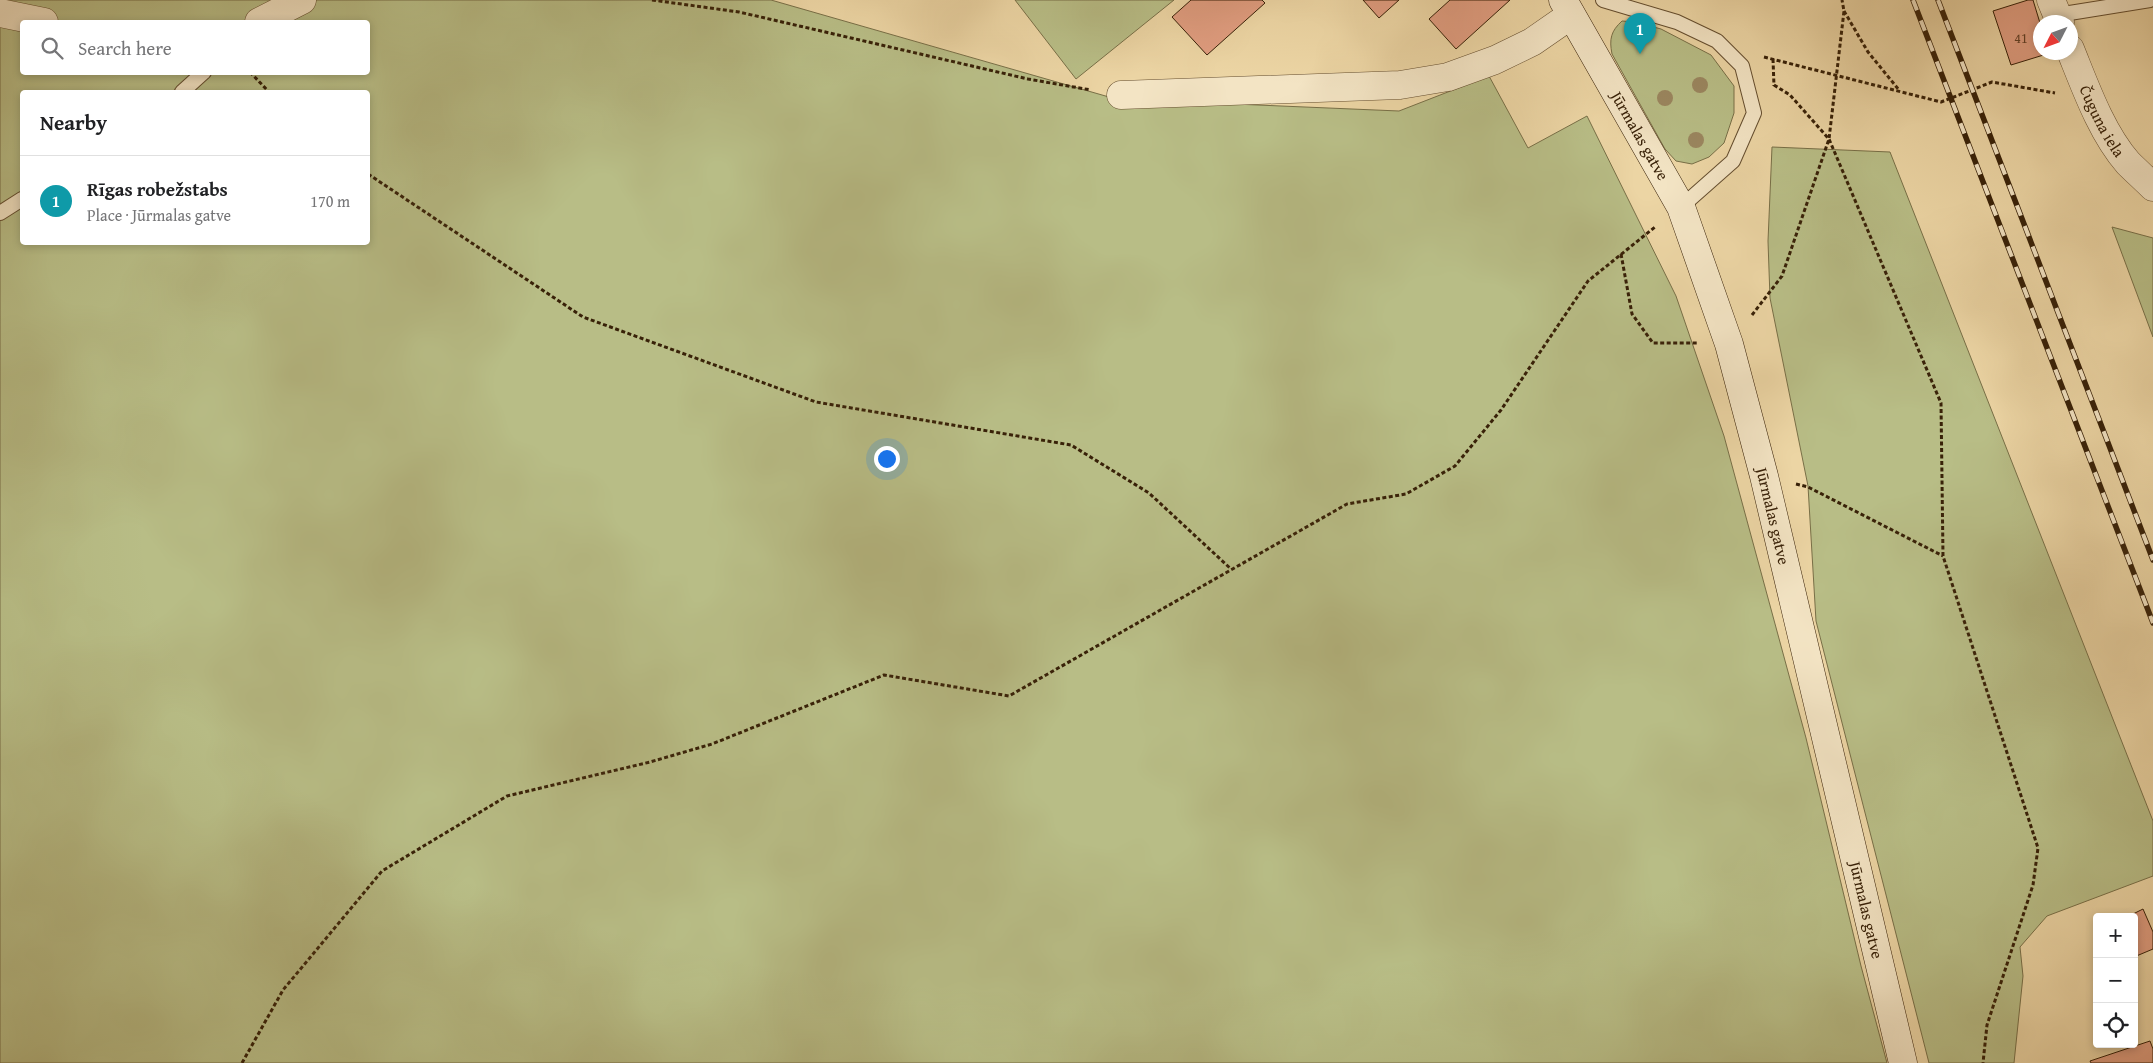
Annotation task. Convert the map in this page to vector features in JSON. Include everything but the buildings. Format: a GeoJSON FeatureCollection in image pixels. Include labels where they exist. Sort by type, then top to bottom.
{"type":"FeatureCollection","features":[{"type":"Feature","properties":{"kind":"main road"},"geometry":{"type":"LineString","coordinates":[[263,20],[302,0]]}},
{"type":"Feature","properties":{"kind":"main road"},"geometry":{"type":"LineString","coordinates":[[1121,95],[1400,85],[1448,76],[1495,60],[1532,42],[1567,8]]}},
{"type":"Feature","properties":{"kind":"main road","name":"Jūrmalas gatve"},"geometry":{"type":"LineString","coordinates":[[1567,8],[1681,207],[1729,344],[1764,476],[1903,1063]]}},
{"type":"Feature","properties":{"kind":"main road"},"geometry":{"type":"LineString","coordinates":[[0,13],[34,20]]}},
{"type":"Feature","properties":{"kind":"main road","name":"Čuguna iela"},"geometry":{"type":"LineString","coordinates":[[2074,60],[2090,98],[2127,162],[2153,187]]}},
{"type":"Feature","properties":{"kind":"lane"},"geometry":{"type":"LineString","coordinates":[[1603,0],[1677,22],[1716,41],[1742,66],[1754,113],[1733,161],[1681,207]]}},
{"type":"Feature","properties":{"kind":"lane"},"geometry":{"type":"LineString","coordinates":[[2056,12],[2150,0]]}},
{"type":"Feature","properties":{"kind":"lane"},"geometry":{"type":"LineString","coordinates":[[184,90],[201,75]]}},
{"type":"Feature","properties":{"kind":"lane"},"geometry":{"type":"LineString","coordinates":[[0,213],[20,200]]}},
{"type":"Feature","properties":{"kind":"path"},"geometry":{"type":"LineString","coordinates":[[652,0],[739,12],[1028,80],[1121,95]]}},
{"type":"Feature","properties":{"kind":"path"},"geometry":{"type":"LineString","coordinates":[[1621,254],[1632,314],[1653,343],[1729,344],[1782,276],[1829,139],[1835,74],[1844,11],[1842,0]]}},
{"type":"Feature","properties":{"kind":"path"},"geometry":{"type":"LineString","coordinates":[[1844,11],[1868,52],[1899,91]]}},
{"type":"Feature","properties":{"kind":"path"},"geometry":{"type":"LineString","coordinates":[[1742,66],[1757,55],[1941,102],[1992,82],[2090,98]]}},
{"type":"Feature","properties":{"kind":"path"},"geometry":{"type":"LineString","coordinates":[[1773,59],[1774,91]]}},
{"type":"Feature","properties":{"kind":"path"},"geometry":{"type":"LineString","coordinates":[[253,75],[267,90]]}},
{"type":"Feature","properties":{"kind":"path"},"geometry":{"type":"LineString","coordinates":[[1774,85],[1790,95],[1829,139],[1942,403],[1943,556],[2038,848],[2033,885],[1987,1025],[1984,1063]]}},
{"type":"Feature","properties":{"kind":"path"},"geometry":{"type":"LineString","coordinates":[[370,175],[583,317],[816,402],[1071,445],[1149,493],[1231,569]]}},
{"type":"Feature","properties":{"kind":"path"},"geometry":{"type":"LineString","coordinates":[[242,1063],[283,990],[382,871],[507,796],[650,762],[712,744],[884,675],[1009,696],[1348,504],[1406,494],[1455,466],[1501,410],[1588,281],[1681,207]]}},
{"type":"Feature","properties":{"kind":"path"},"geometry":{"type":"LineString","coordinates":[[1764,476],[1808,486],[1943,556]]}},
{"type":"Feature","properties":{"kind":"green space"},"geometry":{"type":"Polygon","coordinates":[[[0,0],[771,0],[1116,99],[1399,111],[1489,76],[1528,148],[1587,116],[1676,296],[1724,436],[1806,738],[1861,966],[1887,1063],[0,1063],[0,0]]]}},
{"type":"Feature","properties":{"kind":"green space"},"geometry":{"type":"Polygon","coordinates":[[[1015,0],[1174,0],[1076,79],[1015,0]]]}},
{"type":"Feature","properties":{"kind":"green space"},"geometry":{"type":"Polygon","coordinates":[[[1622,21],[1635,22],[1661,29],[1711,55],[1734,86],[1734,113],[1724,143],[1709,157],[1692,164],[1676,161],[1665,149],[1612,54],[1612,36],[1615,28],[1622,21]]]}},
{"type":"Feature","properties":{"kind":"green space"},"geometry":{"type":"Polygon","coordinates":[[[1772,147],[1890,152],[2153,821],[2153,876],[2047,916],[2020,947],[2023,976],[2014,1063],[1929,1063],[1816,621],[1808,486],[1770,298],[1768,241],[1772,147]]]}},
{"type":"Feature","properties":{"kind":"green space"},"geometry":{"type":"Polygon","coordinates":[[[2112,227],[2153,238],[2153,337],[2112,227]]]}},
{"type":"Feature","properties":{"kind":"railway"},"geometry":{"type":"LineString","coordinates":[[1913,0],[2153,623]]}},
{"type":"Feature","properties":{"kind":"railway"},"geometry":{"type":"LineString","coordinates":[[1938,0],[2153,560]]}},
{"type":"Feature","properties":{"kind":"place","name":"Rīgas robežstabs"},"geometry":{"type":"Point","coordinates":[1640,54]}}]}
